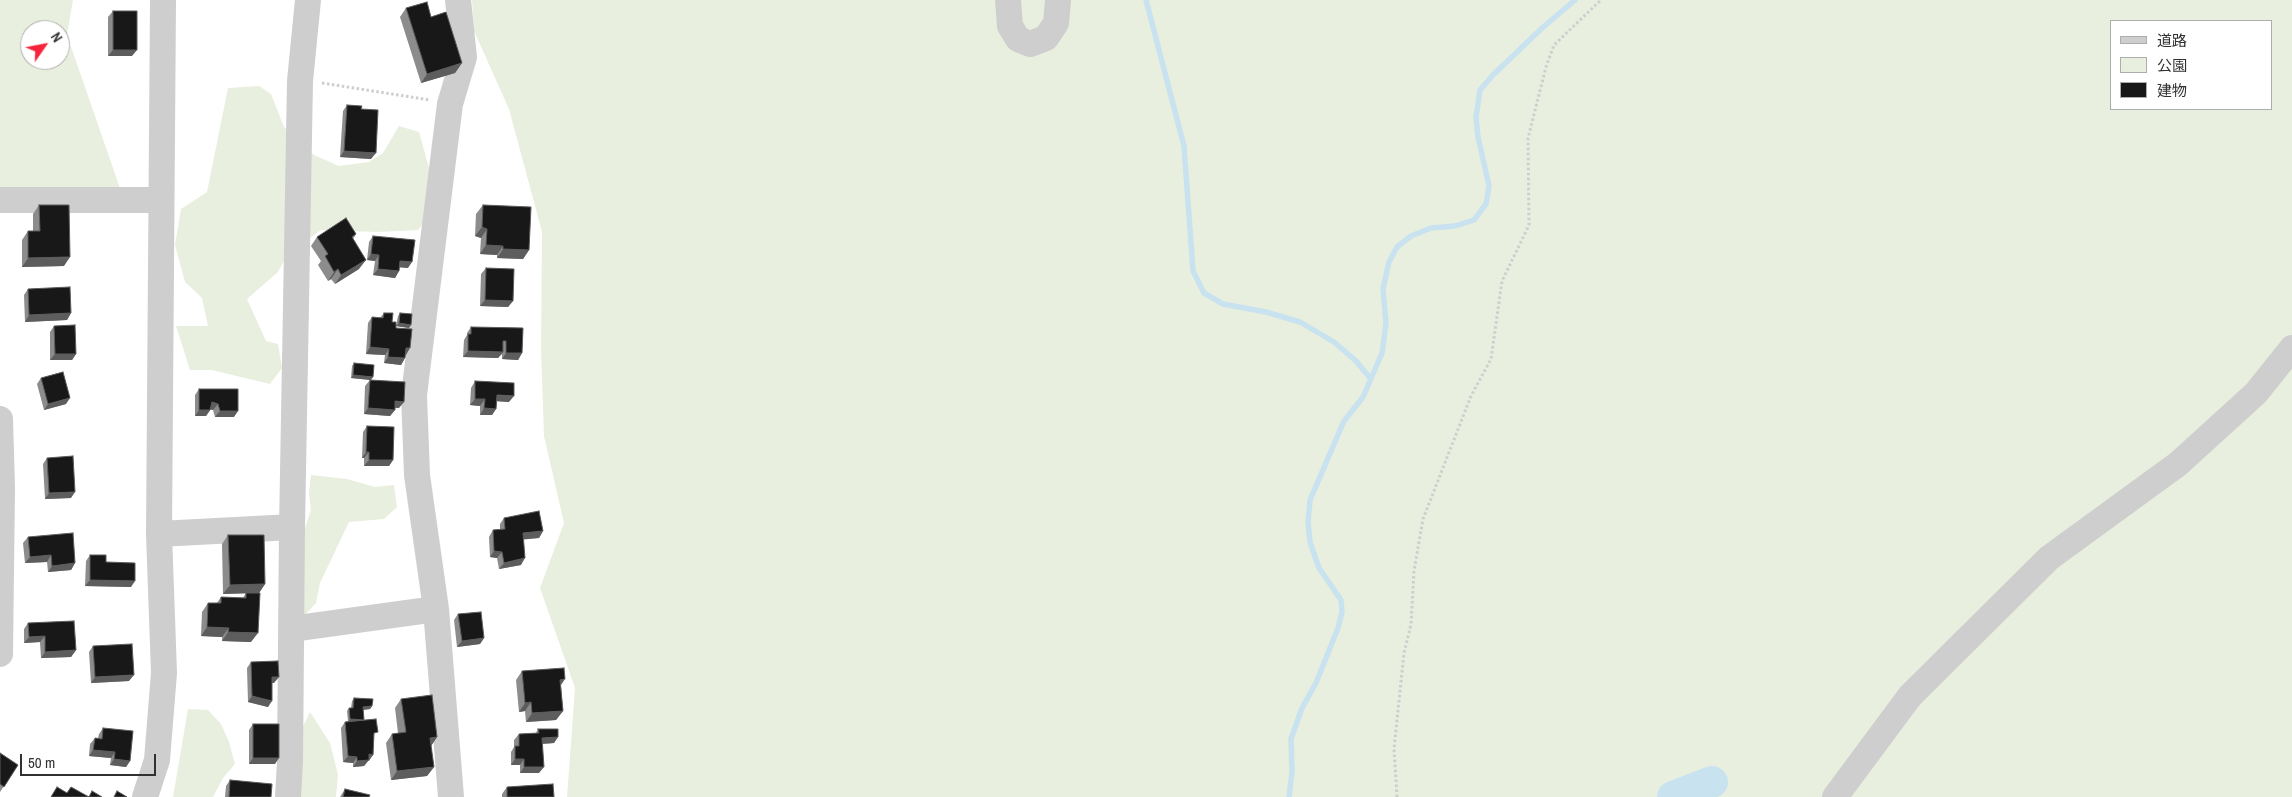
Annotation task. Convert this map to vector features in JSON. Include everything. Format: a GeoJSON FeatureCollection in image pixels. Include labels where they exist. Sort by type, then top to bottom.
{"type":"FeatureCollection","features":[{"type":"Feature","properties":{"kind":"street"},"geometry":{"type":"LineString","coordinates":[[145,797],[157,760],[164,672],[159,534],[160,200],[163,0]]}},
{"type":"Feature","properties":{"kind":"street"},"geometry":{"type":"LineString","coordinates":[[288,797],[292,527],[311,82],[308,0]]}},
{"type":"Feature","properties":{"kind":"street"},"geometry":{"type":"LineString","coordinates":[[451,797],[436,609],[417,474],[414,395],[450,104],[464,57],[458,0]]}},
{"type":"Feature","properties":{"kind":"street"},"geometry":{"type":"LineString","coordinates":[[1008,0],[1010,26],[1018,39],[1030,44],[1046,38],[1056,23],[1058,0]]}},
{"type":"Feature","properties":{"kind":"street"},"geometry":{"type":"LineString","coordinates":[[0,200],[160,200]]}},
{"type":"Feature","properties":{"kind":"street"},"geometry":{"type":"LineString","coordinates":[[1835,797],[1910,696],[2049,558],[2178,464],[2256,393],[2292,348]]}},
{"type":"Feature","properties":{"kind":"street"},"geometry":{"type":"LineString","coordinates":[[0,419],[2,488],[0,654]]}},
{"type":"Feature","properties":{"kind":"street"},"geometry":{"type":"LineString","coordinates":[[159,534],[292,527]]}},
{"type":"Feature","properties":{"kind":"street"},"geometry":{"type":"LineString","coordinates":[[291,629],[436,609]]}},
{"type":"Feature","properties":{"kind":"path"},"geometry":{"type":"LineString","coordinates":[[1397,797],[1394,749],[1404,653],[1410,624],[1414,571],[1423,519],[1471,396],[1491,359],[1502,281],[1529,225],[1528,138],[1546,67],[1554,45],[1601,0]]}},
{"type":"Feature","properties":{"kind":"path"},"geometry":{"type":"LineString","coordinates":[[311,82],[428,99]]}},
{"type":"Feature","properties":{"kind":"green space"},"geometry":{"type":"Polygon","coordinates":[[[0,0],[73,0],[70,20],[20,20],[20,70],[70,70],[70,44],[124,200],[0,203],[0,0]]]}},
{"type":"Feature","properties":{"kind":"green space"},"geometry":{"type":"Polygon","coordinates":[[[472,0],[2292,0],[2292,797],[567,797],[575,688],[540,588],[564,523],[544,436],[541,349],[542,232],[509,109],[474,31],[472,0]]]}},
{"type":"Feature","properties":{"kind":"green space"},"geometry":{"type":"Polygon","coordinates":[[[259,86],[271,94],[284,127],[314,155],[339,166],[369,162],[383,153],[399,126],[419,132],[434,186],[429,216],[418,230],[377,232],[321,230],[287,255],[278,272],[247,299],[266,341],[278,344],[282,368],[270,384],[212,370],[190,370],[176,326],[208,326],[202,298],[185,282],[175,245],[181,209],[207,192],[228,88],[259,86]]]}},
{"type":"Feature","properties":{"kind":"green space"},"geometry":{"type":"Polygon","coordinates":[[[311,475],[347,479],[375,487],[394,485],[397,507],[384,519],[349,522],[320,583],[316,603],[304,616],[301,573],[304,531],[311,510],[309,493],[311,475]]]}},
{"type":"Feature","properties":{"kind":"green space"},"geometry":{"type":"Polygon","coordinates":[[[188,709],[208,710],[221,724],[229,742],[235,764],[223,778],[213,797],[173,797],[188,709]]]}},
{"type":"Feature","properties":{"kind":"green space"},"geometry":{"type":"Polygon","coordinates":[[[310,712],[330,743],[338,775],[336,797],[298,797],[296,741],[310,712]]]}},
{"type":"Feature","properties":{"kind":"building"},"geometry":{"type":"Polygon","coordinates":[[[427,2],[431,17],[446,12],[462,63],[427,74],[406,8],[427,2]]]}},
{"type":"Feature","properties":{"kind":"building"},"geometry":{"type":"Polygon","coordinates":[[[113,11],[137,11],[137,50],[113,50],[113,11]]]}},
{"type":"Feature","properties":{"kind":"building"},"geometry":{"type":"Polygon","coordinates":[[[347,105],[362,106],[361,109],[378,110],[376,153],[344,151],[347,105]]]}},
{"type":"Feature","properties":{"kind":"building"},"geometry":{"type":"Polygon","coordinates":[[[39,205],[69,205],[70,257],[28,258],[28,231],[40,231],[39,205]]]}},
{"type":"Feature","properties":{"kind":"building"},"geometry":{"type":"Polygon","coordinates":[[[483,205],[531,207],[529,250],[503,249],[503,246],[486,245],[487,229],[482,227],[483,205]]]}},
{"type":"Feature","properties":{"kind":"building"},"geometry":{"type":"Polygon","coordinates":[[[346,218],[356,234],[352,237],[366,260],[341,275],[338,269],[334,272],[325,256],[328,254],[317,237],[346,218]]]}},
{"type":"Feature","properties":{"kind":"building"},"geometry":{"type":"Polygon","coordinates":[[[373,236],[415,240],[412,262],[400,261],[399,271],[378,269],[379,255],[371,254],[373,236]]]}},
{"type":"Feature","properties":{"kind":"building"},"geometry":{"type":"Polygon","coordinates":[[[486,268],[514,269],[513,301],[485,300],[486,268]]]}},
{"type":"Feature","properties":{"kind":"building"},"geometry":{"type":"Polygon","coordinates":[[[70,287],[71,313],[29,315],[28,289],[70,287]]]}},
{"type":"Feature","properties":{"kind":"building"},"geometry":{"type":"Polygon","coordinates":[[[384,313],[393,313],[392,322],[396,322],[396,328],[412,329],[410,348],[406,348],[405,358],[388,357],[389,349],[370,347],[372,317],[383,318],[384,313]]]}},
{"type":"Feature","properties":{"kind":"building"},"geometry":{"type":"Polygon","coordinates":[[[400,313],[412,314],[411,325],[399,323],[400,313]]]}},
{"type":"Feature","properties":{"kind":"building"},"geometry":{"type":"Polygon","coordinates":[[[75,325],[76,354],[55,354],[54,326],[75,325]]]}},
{"type":"Feature","properties":{"kind":"building"},"geometry":{"type":"Polygon","coordinates":[[[471,327],[523,328],[522,353],[506,353],[506,341],[503,341],[503,352],[468,351],[468,334],[471,334],[471,327]]]}},
{"type":"Feature","properties":{"kind":"building"},"geometry":{"type":"Polygon","coordinates":[[[354,363],[374,365],[373,377],[353,375],[354,363]]]}},
{"type":"Feature","properties":{"kind":"building"},"geometry":{"type":"Polygon","coordinates":[[[63,372],[70,398],[48,404],[41,378],[63,372]]]}},
{"type":"Feature","properties":{"kind":"building"},"geometry":{"type":"Polygon","coordinates":[[[370,380],[405,382],[404,402],[395,401],[395,410],[368,408],[370,380]]]}},
{"type":"Feature","properties":{"kind":"building"},"geometry":{"type":"Polygon","coordinates":[[[475,381],[514,383],[514,396],[497,395],[496,409],[484,408],[485,399],[475,399],[475,381]]]}},
{"type":"Feature","properties":{"kind":"building"},"geometry":{"type":"Polygon","coordinates":[[[199,389],[238,389],[238,411],[220,411],[218,404],[212,402],[210,410],[199,410],[199,389]]]}},
{"type":"Feature","properties":{"kind":"building"},"geometry":{"type":"Polygon","coordinates":[[[367,426],[394,427],[393,460],[369,460],[369,452],[366,452],[367,426]]]}},
{"type":"Feature","properties":{"kind":"building"},"geometry":{"type":"Polygon","coordinates":[[[73,456],[75,492],[49,493],[47,458],[73,456]]]}},
{"type":"Feature","properties":{"kind":"building"},"geometry":{"type":"Polygon","coordinates":[[[539,511],[543,531],[523,533],[525,558],[504,563],[502,552],[494,551],[493,530],[505,529],[504,518],[539,511]]]}},
{"type":"Feature","properties":{"kind":"building"},"geometry":{"type":"Polygon","coordinates":[[[73,533],[75,563],[52,566],[51,555],[30,557],[28,537],[73,533]]]}},
{"type":"Feature","properties":{"kind":"building"},"geometry":{"type":"Polygon","coordinates":[[[228,535],[264,535],[265,584],[230,585],[228,535]]]}},
{"type":"Feature","properties":{"kind":"building"},"geometry":{"type":"Polygon","coordinates":[[[90,555],[106,555],[106,562],[135,563],[135,581],[90,580],[90,555]]]}},
{"type":"Feature","properties":{"kind":"building"},"geometry":{"type":"Polygon","coordinates":[[[246,593],[260,593],[258,633],[228,632],[229,628],[207,627],[208,603],[221,603],[221,597],[246,598],[246,593]]]}},
{"type":"Feature","properties":{"kind":"building"},"geometry":{"type":"Polygon","coordinates":[[[481,612],[484,638],[462,641],[458,614],[481,612]]]}},
{"type":"Feature","properties":{"kind":"building"},"geometry":{"type":"Polygon","coordinates":[[[74,621],[76,650],[45,652],[45,636],[29,637],[28,623],[74,621]]]}},
{"type":"Feature","properties":{"kind":"building"},"geometry":{"type":"Polygon","coordinates":[[[132,644],[134,675],[95,677],[93,646],[132,644]]]}},
{"type":"Feature","properties":{"kind":"building"},"geometry":{"type":"Polygon","coordinates":[[[278,661],[279,677],[272,677],[272,701],[252,696],[251,662],[278,661]]]}},
{"type":"Feature","properties":{"kind":"building"},"geometry":{"type":"Polygon","coordinates":[[[564,668],[565,679],[560,680],[563,711],[532,713],[531,702],[525,703],[522,671],[564,668]]]}},
{"type":"Feature","properties":{"kind":"building"},"geometry":{"type":"Polygon","coordinates":[[[432,695],[437,737],[430,738],[434,767],[397,771],[392,734],[406,732],[401,699],[432,695]]]}},
{"type":"Feature","properties":{"kind":"building"},"geometry":{"type":"Polygon","coordinates":[[[354,698],[373,699],[372,706],[363,707],[364,720],[350,719],[349,708],[353,708],[354,698]]]}},
{"type":"Feature","properties":{"kind":"building"},"geometry":{"type":"Polygon","coordinates":[[[376,719],[378,732],[374,733],[373,755],[369,754],[369,760],[357,761],[357,757],[348,756],[345,722],[376,719]]]}},
{"type":"Feature","properties":{"kind":"building"},"geometry":{"type":"Polygon","coordinates":[[[253,724],[279,724],[279,758],[253,758],[253,724]]]}},
{"type":"Feature","properties":{"kind":"building"},"geometry":{"type":"Polygon","coordinates":[[[103,728],[133,731],[130,761],[114,759],[115,752],[93,750],[95,738],[102,739],[103,728]]]}},
{"type":"Feature","properties":{"kind":"building"},"geometry":{"type":"Polygon","coordinates":[[[538,729],[558,729],[558,737],[542,738],[544,767],[524,767],[524,759],[515,759],[515,746],[519,746],[519,734],[539,733],[538,729]]]}},
{"type":"Feature","properties":{"kind":"building"},"geometry":{"type":"Polygon","coordinates":[[[0,753],[18,765],[4,787],[0,784],[0,753]]]}},
{"type":"Feature","properties":{"kind":"building"},"geometry":{"type":"Polygon","coordinates":[[[230,780],[272,784],[271,797],[229,797],[230,780]]]}},
{"type":"Feature","properties":{"kind":"building"},"geometry":{"type":"Polygon","coordinates":[[[553,784],[554,797],[507,797],[507,787],[553,784]]]}},
{"type":"Feature","properties":{"kind":"building"},"geometry":{"type":"Polygon","coordinates":[[[57,787],[67,793],[71,787],[89,797],[51,797],[57,787]]]}},
{"type":"Feature","properties":{"kind":"building"},"geometry":{"type":"Polygon","coordinates":[[[345,789],[370,795],[369,797],[343,797],[345,789]]]}},
{"type":"Feature","properties":{"kind":"building"},"geometry":{"type":"Polygon","coordinates":[[[92,791],[102,797],[89,797],[92,791]]]}},
{"type":"Feature","properties":{"kind":"building"},"geometry":{"type":"Polygon","coordinates":[[[117,791],[127,797],[114,797],[117,791]]]}},
{"type":"Feature","properties":{"kind":"waterway"},"geometry":{"type":"LineString","coordinates":[[1146,0],[1184,146],[1193,271],[1204,293],[1223,304],[1266,312],[1300,322],[1334,342],[1356,361],[1370,378]]}},
{"type":"Feature","properties":{"kind":"waterway"},"geometry":{"type":"LineString","coordinates":[[1289,797],[1292,771],[1291,739],[1302,708],[1316,683],[1338,628],[1342,612],[1341,600],[1319,568],[1310,542],[1308,522],[1310,500],[1344,421],[1363,397],[1382,353],[1386,323],[1383,289],[1389,262],[1397,247],[1411,236],[1431,228],[1455,226],[1474,220],[1486,204],[1489,186],[1478,137],[1476,117],[1480,90],[1541,29],[1575,0]]}},
{"type":"Feature","properties":{"kind":"waterway"},"geometry":{"type":"LineString","coordinates":[[1673,797],[1712,782]]}}]}
